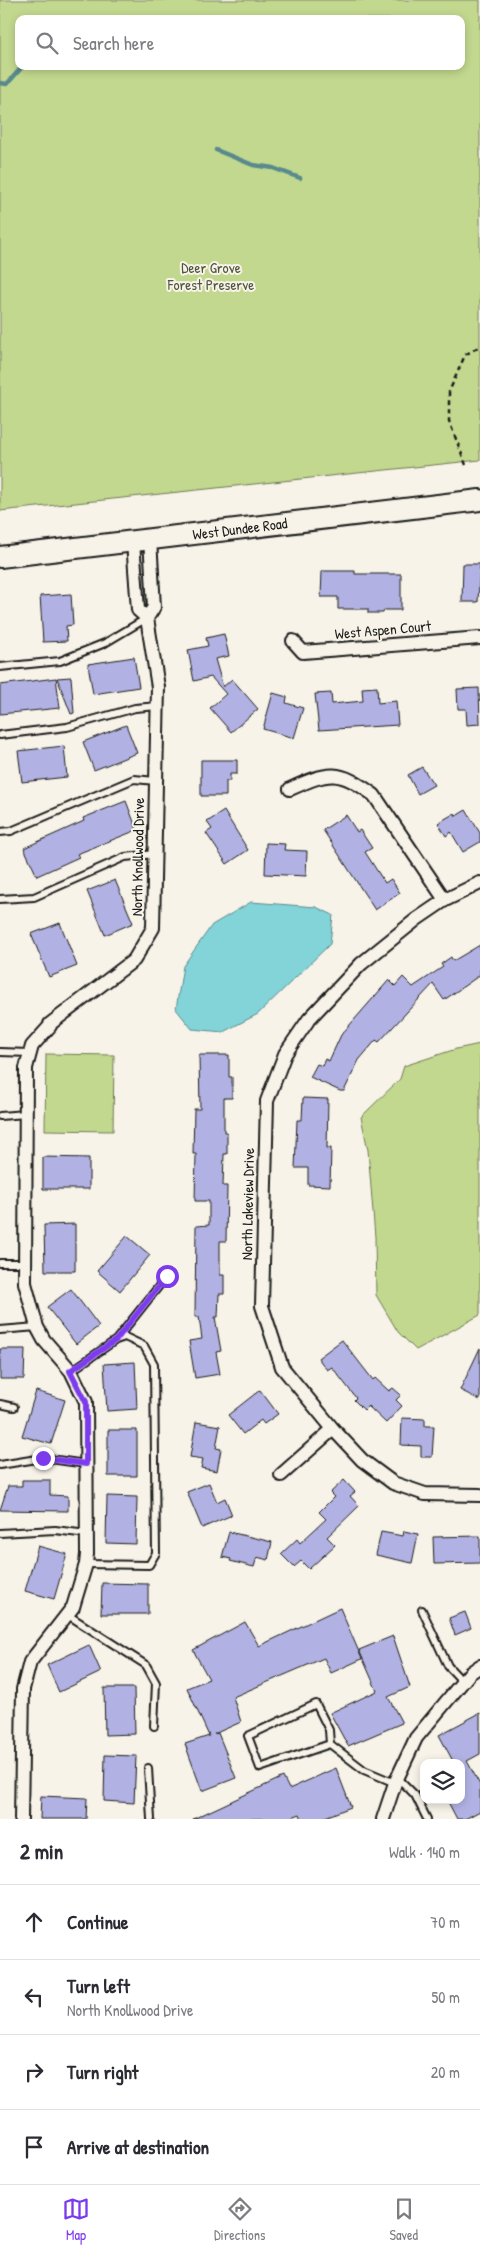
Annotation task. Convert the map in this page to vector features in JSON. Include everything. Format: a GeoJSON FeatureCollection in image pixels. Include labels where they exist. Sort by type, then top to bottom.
{"type":"FeatureCollection","features":[{"type":"Feature","properties":{"kind":"main road","name":"West Dundee Road"},"geometry":{"type":"LineString","coordinates":[[0,557],[480,500]]}},
{"type":"Feature","properties":{"kind":"street","name":"North Knollwood Drive"},"geometry":{"type":"LineString","coordinates":[[21,1819],[23,1689],[30,1662],[74,1607],[86,1564],[87,1534],[86,1402],[70,1371],[44,1340],[37,1327],[25,1283],[26,1068],[32,1046],[50,1024],[134,960],[153,928],[158,687],[147,618],[138,610],[142,540]]}},
{"type":"Feature","properties":{"kind":"street","name":"North Knollwood Drive"},"geometry":{"type":"LineString","coordinates":[[142,540],[154,607],[147,618]]}},
{"type":"Feature","properties":{"kind":"street","name":"West Aspen Court"},"geometry":{"type":"LineString","coordinates":[[292,641],[303,652],[480,638]]}},
{"type":"Feature","properties":{"kind":"street"},"geometry":{"type":"LineString","coordinates":[[290,789],[314,778],[332,774],[346,777],[360,785],[374,795],[446,900]]}},
{"type":"Feature","properties":{"kind":"street","name":"North Lakeview Drive"},"geometry":{"type":"LineString","coordinates":[[480,883],[446,900],[417,919],[362,964],[309,1019],[285,1054],[267,1101],[262,1306],[282,1367],[362,1460],[393,1483],[425,1494],[480,1495]]}},
{"type":"Feature","properties":{"kind":"street"},"geometry":{"type":"LineString","coordinates":[[281,1476],[334,1429]]}},
{"type":"Feature","properties":{"kind":"street"},"geometry":{"type":"LineString","coordinates":[[383,1819],[396,1780],[416,1738],[463,1682],[480,1666]]}},
{"type":"Feature","properties":{"kind":"lane"},"geometry":{"type":"LineString","coordinates":[[0,668],[60,661],[105,644],[147,618]]}},
{"type":"Feature","properties":{"kind":"lane"},"geometry":{"type":"LineString","coordinates":[[0,736],[67,728],[135,708],[158,706]]}},
{"type":"Feature","properties":{"kind":"lane"},"geometry":{"type":"LineString","coordinates":[[0,832],[11,831],[134,779],[156,781]]}},
{"type":"Feature","properties":{"kind":"lane"},"geometry":{"type":"LineString","coordinates":[[0,899],[34,897],[125,857],[155,854]]}},
{"type":"Feature","properties":{"kind":"lane"},"geometry":{"type":"LineString","coordinates":[[0,1052],[30,1053]]}},
{"type":"Feature","properties":{"kind":"lane"},"geometry":{"type":"LineString","coordinates":[[0,1116],[26,1114]]}},
{"type":"Feature","properties":{"kind":"lane"},"geometry":{"type":"LineString","coordinates":[[0,1263],[25,1263]]}},
{"type":"Feature","properties":{"kind":"lane"},"geometry":{"type":"LineString","coordinates":[[116,1340],[167,1276]]}},
{"type":"Feature","properties":{"kind":"lane"},"geometry":{"type":"LineString","coordinates":[[0,1330],[37,1327]]}},
{"type":"Feature","properties":{"kind":"lane"},"geometry":{"type":"LineString","coordinates":[[70,1371],[125,1336],[144,1346],[154,1364],[156,1553],[149,1565],[86,1564]]}},
{"type":"Feature","properties":{"kind":"lane"},"geometry":{"type":"LineString","coordinates":[[0,1404],[14,1407]]}},
{"type":"Feature","properties":{"kind":"lane"},"geometry":{"type":"LineString","coordinates":[[0,1465],[43,1458],[86,1464]]}},
{"type":"Feature","properties":{"kind":"lane"},"geometry":{"type":"LineString","coordinates":[[0,1533],[55,1530],[87,1534]]}},
{"type":"Feature","properties":{"kind":"lane"},"geometry":{"type":"LineString","coordinates":[[422,1610],[448,1666],[463,1682]]}},
{"type":"Feature","properties":{"kind":"lane"},"geometry":{"type":"LineString","coordinates":[[68,1615],[146,1665],[156,1683],[154,1726]]}},
{"type":"Feature","properties":{"kind":"lane"},"geometry":{"type":"LineString","coordinates":[[330,1744],[260,1768],[248,1736],[316,1704],[329,1730],[330,1744],[364,1770],[396,1780],[415,1794],[428,1819]]}},
{"type":"Feature","properties":{"kind":"lane"},"geometry":{"type":"LineString","coordinates":[[148,1768],[151,1819]]}},
{"type":"Feature","properties":{"kind":"path"},"geometry":{"type":"LineString","coordinates":[[466,465],[449,421],[449,392],[465,355],[480,346]]}},
{"type":"Feature","properties":{"kind":"green space","name":"Deer Grove Forest Preserve"},"geometry":{"type":"Polygon","coordinates":[[[0,0],[480,0],[480,460],[0,511],[0,0]]]}},
{"type":"Feature","properties":{"kind":"green space"},"geometry":{"type":"Polygon","coordinates":[[[480,1044],[480,1315],[416,1350],[398,1332],[376,1295],[375,1237],[368,1150],[361,1117],[400,1079],[404,1066],[456,1049],[480,1044]]]}},
{"type":"Feature","properties":{"kind":"green space"},"geometry":{"type":"Polygon","coordinates":[[[46,1054],[114,1055],[113,1131],[45,1130],[46,1054]]]}},
{"type":"Feature","properties":{"kind":"water"},"geometry":{"type":"Polygon","coordinates":[[[251,902],[316,907],[333,915],[330,944],[258,1014],[223,1032],[192,1029],[176,1009],[183,966],[212,925],[251,902]]]}},
{"type":"Feature","properties":{"kind":"building"},"geometry":{"type":"Polygon","coordinates":[[[463,564],[480,564],[478,602],[462,602],[463,564]]]}},
{"type":"Feature","properties":{"kind":"building"},"geometry":{"type":"Polygon","coordinates":[[[322,571],[355,571],[355,574],[401,574],[401,610],[384,610],[383,613],[368,613],[368,609],[338,609],[338,597],[321,597],[322,571]]]}},
{"type":"Feature","properties":{"kind":"building"},"geometry":{"type":"Polygon","coordinates":[[[71,594],[73,625],[66,626],[67,641],[43,642],[40,596],[71,594]]]}},
{"type":"Feature","properties":{"kind":"building"},"geometry":{"type":"Polygon","coordinates":[[[224,634],[229,656],[215,659],[223,687],[232,679],[258,709],[231,732],[210,708],[226,694],[211,677],[194,681],[188,650],[208,646],[206,638],[224,634]]]}},
{"type":"Feature","properties":{"kind":"building"},"geometry":{"type":"Polygon","coordinates":[[[134,657],[139,687],[93,694],[88,664],[134,657]]]}},
{"type":"Feature","properties":{"kind":"building"},"geometry":{"type":"Polygon","coordinates":[[[71,677],[74,713],[71,714],[57,678],[71,677]]]}},
{"type":"Feature","properties":{"kind":"building"},"geometry":{"type":"Polygon","coordinates":[[[56,678],[60,708],[0,714],[0,685],[56,678]]]}},
{"type":"Feature","properties":{"kind":"building"},"geometry":{"type":"Polygon","coordinates":[[[377,687],[378,703],[396,701],[398,725],[319,730],[315,694],[331,693],[332,704],[363,701],[362,688],[377,687]]]}},
{"type":"Feature","properties":{"kind":"building"},"geometry":{"type":"Polygon","coordinates":[[[479,688],[480,724],[467,725],[466,709],[458,709],[457,689],[479,688]]]}},
{"type":"Feature","properties":{"kind":"building"},"geometry":{"type":"Polygon","coordinates":[[[273,693],[287,697],[286,703],[303,708],[294,738],[263,729],[273,693]]]}},
{"type":"Feature","properties":{"kind":"building"},"geometry":{"type":"Polygon","coordinates":[[[126,725],[137,753],[94,770],[83,742],[126,725]]]}},
{"type":"Feature","properties":{"kind":"building"},"geometry":{"type":"Polygon","coordinates":[[[64,746],[67,777],[22,782],[18,751],[64,746]]]}},
{"type":"Feature","properties":{"kind":"building"},"geometry":{"type":"Polygon","coordinates":[[[201,760],[237,760],[237,774],[230,774],[230,781],[226,781],[226,796],[201,796],[201,760]]]}},
{"type":"Feature","properties":{"kind":"building"},"geometry":{"type":"Polygon","coordinates":[[[422,767],[434,785],[418,794],[408,775],[422,767]]]}},
{"type":"Feature","properties":{"kind":"building"},"geometry":{"type":"Polygon","coordinates":[[[126,801],[137,830],[77,854],[79,857],[37,876],[24,848],[84,821],[83,818],[126,801]]]}},
{"type":"Feature","properties":{"kind":"building"},"geometry":{"type":"Polygon","coordinates":[[[466,810],[480,833],[480,842],[463,852],[451,832],[446,836],[438,823],[455,813],[456,816],[466,810]]]}},
{"type":"Feature","properties":{"kind":"building"},"geometry":{"type":"Polygon","coordinates":[[[224,811],[248,850],[227,864],[206,833],[212,829],[207,822],[224,811]]]}},
{"type":"Feature","properties":{"kind":"building"},"geometry":{"type":"Polygon","coordinates":[[[346,815],[357,832],[360,830],[372,848],[365,852],[385,883],[391,879],[400,893],[375,910],[323,830],[346,815]]]}},
{"type":"Feature","properties":{"kind":"building"},"geometry":{"type":"Polygon","coordinates":[[[266,843],[285,844],[284,850],[307,851],[306,876],[265,874],[266,843]]]}},
{"type":"Feature","properties":{"kind":"building"},"geometry":{"type":"Polygon","coordinates":[[[115,880],[133,923],[105,935],[87,891],[115,880]]]}},
{"type":"Feature","properties":{"kind":"building"},"geometry":{"type":"Polygon","coordinates":[[[60,923],[77,966],[49,977],[31,934],[60,923]]]}},
{"type":"Feature","properties":{"kind":"building"},"geometry":{"type":"Polygon","coordinates":[[[480,945],[480,975],[444,1000],[433,984],[379,1042],[376,1040],[359,1060],[344,1091],[340,1091],[310,1077],[317,1064],[322,1066],[325,1059],[329,1061],[341,1035],[389,980],[395,986],[403,977],[413,987],[443,967],[441,964],[451,957],[453,961],[480,945]]]}},
{"type":"Feature","properties":{"kind":"building"},"geometry":{"type":"Polygon","coordinates":[[[199,1055],[229,1055],[229,1077],[232,1077],[232,1098],[224,1098],[224,1132],[227,1132],[227,1154],[224,1154],[223,1186],[227,1186],[226,1241],[220,1241],[220,1275],[224,1275],[224,1294],[219,1294],[218,1317],[215,1317],[221,1351],[216,1352],[220,1374],[195,1378],[189,1341],[202,1339],[199,1317],[195,1317],[196,1226],[209,1225],[209,1201],[195,1201],[196,1154],[193,1154],[194,1109],[200,1109],[199,1055]]]}},
{"type":"Feature","properties":{"kind":"building"},"geometry":{"type":"Polygon","coordinates":[[[303,1098],[328,1099],[327,1148],[331,1148],[330,1186],[308,1185],[308,1168],[295,1168],[297,1120],[302,1120],[303,1098]]]}},
{"type":"Feature","properties":{"kind":"building"},"geometry":{"type":"Polygon","coordinates":[[[43,1157],[89,1158],[89,1189],[43,1189],[43,1157]]]}},
{"type":"Feature","properties":{"kind":"building"},"geometry":{"type":"Polygon","coordinates":[[[75,1224],[75,1271],[45,1271],[44,1225],[75,1224]]]}},
{"type":"Feature","properties":{"kind":"building"},"geometry":{"type":"Polygon","coordinates":[[[127,1236],[150,1255],[120,1291],[97,1271],[127,1236]]]}},
{"type":"Feature","properties":{"kind":"building"},"geometry":{"type":"Polygon","coordinates":[[[71,1289],[99,1326],[76,1344],[47,1307],[71,1289]]]}},
{"type":"Feature","properties":{"kind":"building"},"geometry":{"type":"Polygon","coordinates":[[[342,1340],[373,1380],[375,1378],[389,1391],[393,1388],[401,1395],[396,1400],[402,1406],[386,1423],[368,1406],[364,1410],[354,1400],[356,1398],[332,1367],[327,1370],[318,1358],[342,1340]]]}},
{"type":"Feature","properties":{"kind":"building"},"geometry":{"type":"Polygon","coordinates":[[[480,1348],[480,1400],[460,1390],[480,1348]]]}},
{"type":"Feature","properties":{"kind":"building"},"geometry":{"type":"Polygon","coordinates":[[[0,1349],[25,1349],[24,1379],[0,1379],[0,1349]]]}},
{"type":"Feature","properties":{"kind":"building"},"geometry":{"type":"Polygon","coordinates":[[[135,1362],[137,1409],[107,1411],[104,1364],[135,1362]]]}},
{"type":"Feature","properties":{"kind":"building"},"geometry":{"type":"Polygon","coordinates":[[[260,1390],[278,1414],[264,1424],[261,1420],[243,1434],[228,1415],[260,1390]]]}},
{"type":"Feature","properties":{"kind":"building"},"geometry":{"type":"Polygon","coordinates":[[[36,1391],[65,1400],[51,1444],[22,1436],[36,1391]]]}},
{"type":"Feature","properties":{"kind":"building"},"geometry":{"type":"Polygon","coordinates":[[[402,1418],[425,1419],[425,1426],[434,1426],[432,1457],[421,1457],[421,1446],[401,1445],[402,1418]]]}},
{"type":"Feature","properties":{"kind":"building"},"geometry":{"type":"Polygon","coordinates":[[[196,1422],[220,1426],[216,1448],[221,1449],[217,1471],[201,1468],[203,1459],[190,1457],[196,1422]]]}},
{"type":"Feature","properties":{"kind":"building"},"geometry":{"type":"Polygon","coordinates":[[[108,1430],[137,1430],[137,1476],[108,1476],[108,1430]]]}},
{"type":"Feature","properties":{"kind":"building"},"geometry":{"type":"Polygon","coordinates":[[[22,1480],[50,1480],[50,1495],[68,1496],[68,1511],[0,1510],[8,1486],[22,1486],[22,1480]]]}},
{"type":"Feature","properties":{"kind":"building"},"geometry":{"type":"Polygon","coordinates":[[[344,1480],[355,1492],[350,1496],[359,1506],[327,1537],[335,1545],[309,1569],[301,1561],[294,1567],[281,1554],[297,1539],[300,1543],[326,1519],[319,1512],[334,1497],[330,1493],[344,1480]]]}},
{"type":"Feature","properties":{"kind":"building"},"geometry":{"type":"Polygon","coordinates":[[[209,1483],[217,1502],[225,1498],[232,1515],[202,1528],[187,1492],[209,1483]]]}},
{"type":"Feature","properties":{"kind":"building"},"geometry":{"type":"Polygon","coordinates":[[[107,1496],[137,1497],[136,1544],[106,1543],[107,1496]]]}},
{"type":"Feature","properties":{"kind":"building"},"geometry":{"type":"Polygon","coordinates":[[[404,1531],[418,1534],[412,1563],[376,1555],[381,1532],[403,1536],[404,1531]]]}},
{"type":"Feature","properties":{"kind":"building"},"geometry":{"type":"Polygon","coordinates":[[[229,1532],[272,1542],[268,1560],[257,1557],[254,1567],[222,1557],[229,1532]]]}},
{"type":"Feature","properties":{"kind":"building"},"geometry":{"type":"Polygon","coordinates":[[[480,1536],[480,1563],[434,1564],[433,1537],[480,1536]]]}},
{"type":"Feature","properties":{"kind":"building"},"geometry":{"type":"Polygon","coordinates":[[[38,1546],[67,1554],[54,1599],[25,1591],[38,1546]]]}},
{"type":"Feature","properties":{"kind":"building"},"geometry":{"type":"Polygon","coordinates":[[[102,1583],[148,1584],[148,1614],[101,1614],[102,1583]]]}},
{"type":"Feature","properties":{"kind":"building"},"geometry":{"type":"Polygon","coordinates":[[[340,1608],[362,1659],[331,1673],[324,1658],[233,1697],[241,1722],[214,1734],[218,1733],[236,1778],[202,1791],[185,1744],[209,1736],[187,1688],[209,1679],[193,1650],[245,1622],[259,1646],[340,1608]]]}},
{"type":"Feature","properties":{"kind":"building"},"geometry":{"type":"Polygon","coordinates":[[[465,1612],[471,1628],[455,1635],[449,1618],[465,1612]]]}},
{"type":"Feature","properties":{"kind":"building"},"geometry":{"type":"Polygon","coordinates":[[[393,1636],[410,1687],[388,1697],[402,1723],[348,1746],[330,1713],[377,1691],[359,1650],[393,1636]]]}},
{"type":"Feature","properties":{"kind":"building"},"geometry":{"type":"Polygon","coordinates":[[[89,1645],[101,1672],[59,1692],[47,1665],[89,1645]]]}},
{"type":"Feature","properties":{"kind":"building"},"geometry":{"type":"Polygon","coordinates":[[[104,1688],[134,1688],[135,1734],[105,1735],[104,1688]]]}},
{"type":"Feature","properties":{"kind":"building"},"geometry":{"type":"Polygon","coordinates":[[[480,1713],[480,1754],[467,1761],[480,1785],[480,1811],[465,1819],[457,1819],[449,1804],[465,1804],[465,1759],[452,1759],[439,1735],[480,1713]]]}},
{"type":"Feature","properties":{"kind":"building"},"geometry":{"type":"Polygon","coordinates":[[[105,1755],[136,1756],[134,1803],[104,1801],[105,1755]]]}},
{"type":"Feature","properties":{"kind":"building"},"geometry":{"type":"Polygon","coordinates":[[[336,1768],[351,1807],[320,1819],[302,1819],[300,1814],[287,1819],[193,1819],[283,1777],[289,1789],[336,1768]]]}},
{"type":"Feature","properties":{"kind":"building"},"geometry":{"type":"Polygon","coordinates":[[[41,1796],[87,1798],[86,1819],[40,1819],[41,1796]]]}},
{"type":"Feature","properties":{"kind":"waterway"},"geometry":{"type":"LineString","coordinates":[[0,83],[7,84],[19,70]]}},
{"type":"Feature","properties":{"kind":"waterway"},"geometry":{"type":"LineString","coordinates":[[216,150],[253,165],[273,168],[300,178]]}},
{"type":"Feature","properties":{"kind":"route"},"geometry":{"type":"LineString","coordinates":[[43,1458],[86,1464],[86,1402],[70,1371],[116,1340],[167,1276]]}}]}
